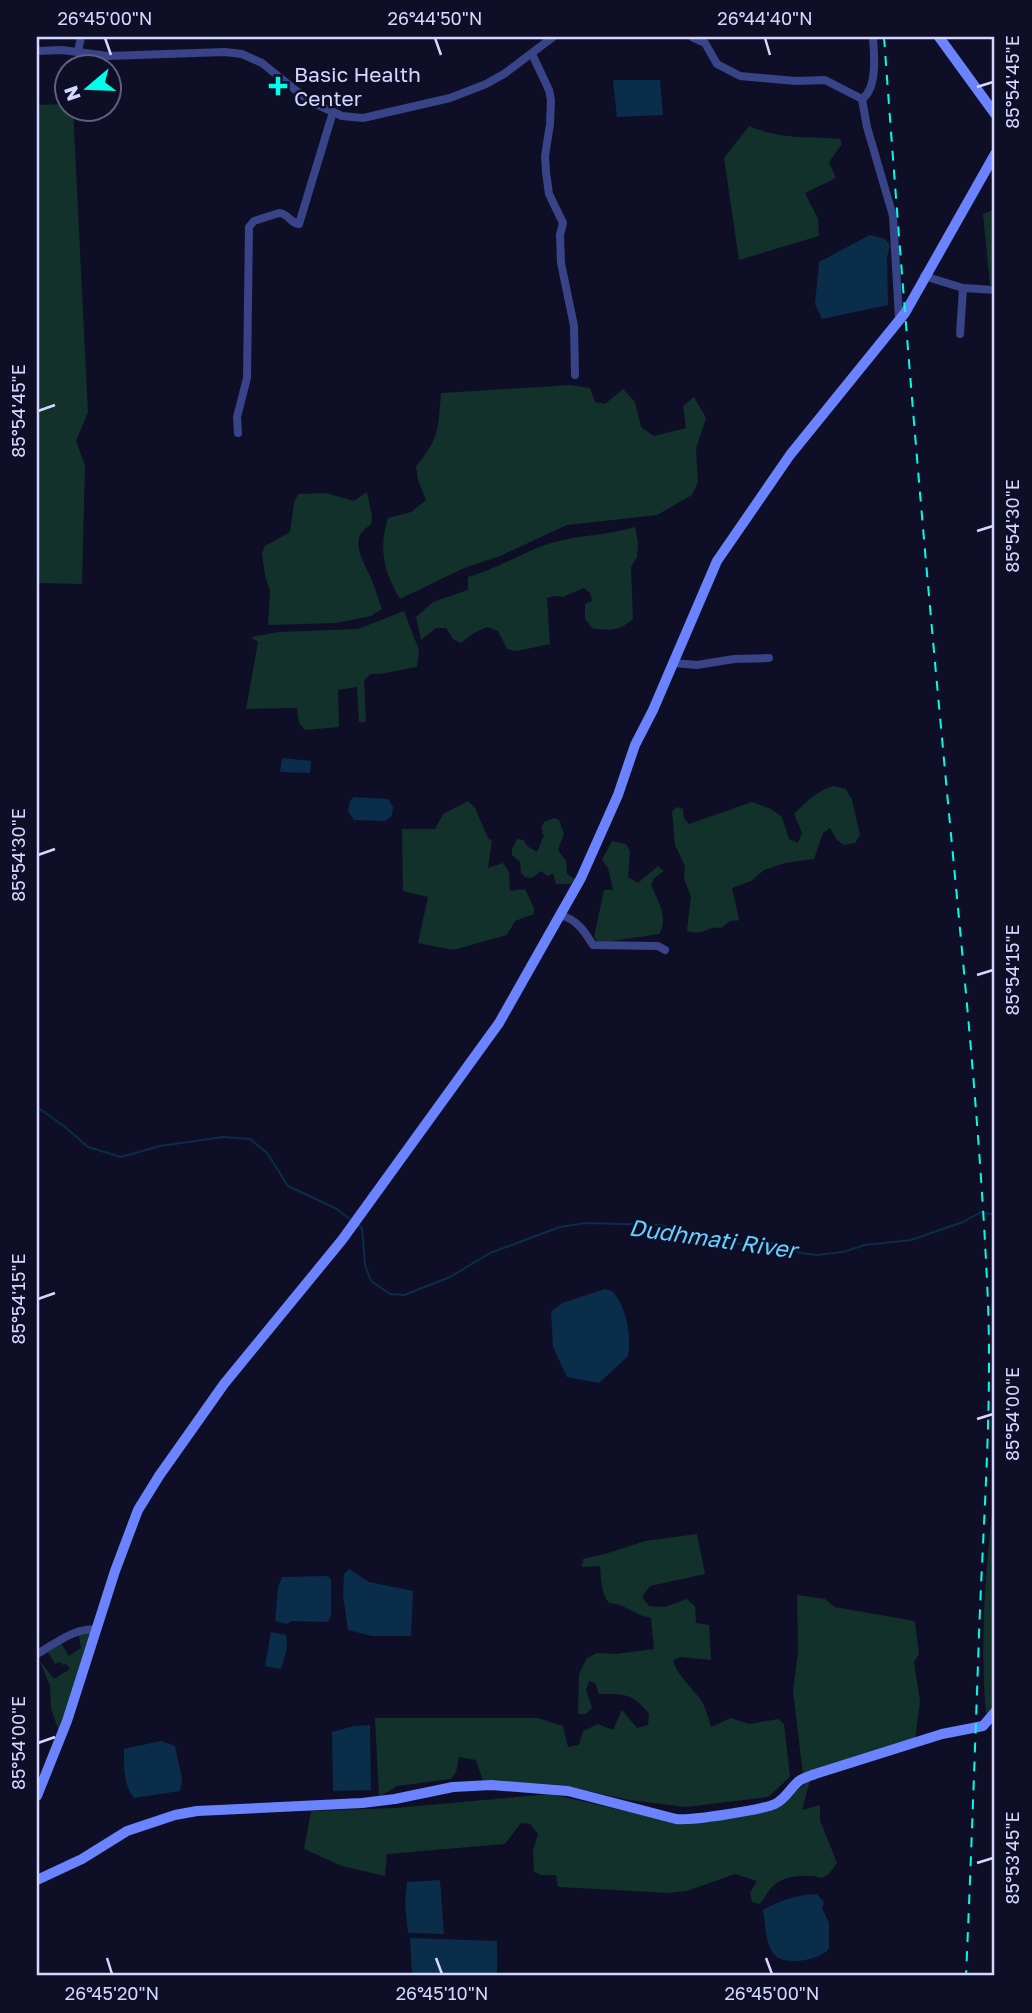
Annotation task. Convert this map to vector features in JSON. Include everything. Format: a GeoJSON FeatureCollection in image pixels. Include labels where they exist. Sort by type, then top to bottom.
{"type":"FeatureCollection","features":[{"type":"Feature","properties":{"kind":"main road"},"geometry":{"type":"LineString","coordinates":[[939,37],[995,114]]}},
{"type":"Feature","properties":{"kind":"main road"},"geometry":{"type":"LineString","coordinates":[[37,1796],[67,1721],[138,1510],[159,1476],[244,1358],[342,1240],[491,1034],[581,878],[618,795],[635,745],[674,663],[717,561],[790,455],[905,313],[995,154]]}},
{"type":"Feature","properties":{"kind":"main road"},"geometry":{"type":"LineString","coordinates":[[37,1880],[82,1859],[127,1831],[175,1815],[225,1809],[395,1800],[453,1787],[491,1785],[568,1791],[676,1819],[711,1816],[775,1804],[799,1781],[815,1774],[942,1734],[983,1726],[995,1712]]}},
{"type":"Feature","properties":{"kind":"street"},"geometry":{"type":"LineString","coordinates":[[37,51],[78,52],[81,37]]}},
{"type":"Feature","properties":{"kind":"street"},"geometry":{"type":"LineString","coordinates":[[122,56],[225,52],[242,54],[262,63],[309,102],[353,118],[373,118],[450,98],[486,84],[553,37]]}},
{"type":"Feature","properties":{"kind":"street"},"geometry":{"type":"LineString","coordinates":[[692,37],[705,43],[717,64],[740,76],[796,81],[825,80],[862,99]]}},
{"type":"Feature","properties":{"kind":"street"},"geometry":{"type":"LineString","coordinates":[[873,37],[873,73],[870,89],[862,99],[869,135],[894,216],[899,318]]}},
{"type":"Feature","properties":{"kind":"street"},"geometry":{"type":"LineString","coordinates":[[532,54],[551,100],[545,156],[546,172],[549,194],[563,223],[560,235],[562,275],[574,326],[575,375]]}},
{"type":"Feature","properties":{"kind":"street"},"geometry":{"type":"LineString","coordinates":[[238,433],[237,417],[247,378],[249,226],[254,221],[279,213],[299,224],[333,112]]}},
{"type":"Feature","properties":{"kind":"street"},"geometry":{"type":"LineString","coordinates":[[924,276],[963,288],[995,290]]}},
{"type":"Feature","properties":{"kind":"street"},"geometry":{"type":"LineString","coordinates":[[960,334],[963,288]]}},
{"type":"Feature","properties":{"kind":"street"},"geometry":{"type":"LineString","coordinates":[[674,663],[708,664],[734,659],[769,658]]}},
{"type":"Feature","properties":{"kind":"street"},"geometry":{"type":"LineString","coordinates":[[560,915],[580,925],[593,945],[658,946],[665,950]]}},
{"type":"Feature","properties":{"kind":"street"},"geometry":{"type":"LineString","coordinates":[[37,1654],[78,1632],[96,1630]]}},
{"type":"Feature","properties":{"kind":"green space"},"geometry":{"type":"Polygon","coordinates":[[[52,104],[52,122],[74,122],[88,412],[76,441],[85,465],[82,584],[37,583],[37,105],[52,104]]]}},
{"type":"Feature","properties":{"kind":"green space"},"geometry":{"type":"Polygon","coordinates":[[[749,126],[783,135],[840,139],[842,144],[829,162],[836,178],[805,193],[818,219],[819,236],[739,260],[724,158],[749,126]]]}},
{"type":"Feature","properties":{"kind":"green space"},"geometry":{"type":"Polygon","coordinates":[[[995,209],[995,284],[990,285],[983,214],[995,209]]]}},
{"type":"Feature","properties":{"kind":"green space"},"geometry":{"type":"Polygon","coordinates":[[[571,385],[590,388],[595,402],[605,404],[623,389],[635,402],[641,427],[654,436],[686,428],[683,406],[694,397],[706,418],[696,449],[698,482],[692,495],[657,515],[567,525],[500,556],[464,568],[400,599],[384,560],[383,540],[388,518],[411,512],[426,500],[416,466],[434,440],[441,393],[571,385]]]}},
{"type":"Feature","properties":{"kind":"green space"},"geometry":{"type":"Polygon","coordinates":[[[367,492],[371,525],[364,530],[358,542],[382,609],[371,616],[336,623],[268,625],[270,591],[262,553],[265,546],[290,532],[298,494],[326,493],[354,501],[367,492]]]}},
{"type":"Feature","properties":{"kind":"green space"},"geometry":{"type":"Polygon","coordinates":[[[635,527],[638,543],[637,557],[631,567],[633,619],[623,626],[609,630],[592,628],[585,619],[585,604],[592,601],[590,593],[584,588],[563,597],[547,598],[550,644],[517,651],[507,649],[498,631],[487,627],[461,643],[453,639],[446,628],[436,628],[421,640],[416,617],[433,602],[468,590],[468,577],[554,542],[635,527]]]}},
{"type":"Feature","properties":{"kind":"green space"},"geometry":{"type":"Polygon","coordinates":[[[404,611],[419,650],[417,667],[371,674],[364,680],[366,722],[359,722],[357,687],[338,690],[339,727],[305,730],[299,723],[297,708],[246,709],[258,642],[251,637],[279,632],[358,629],[404,611]]]}},
{"type":"Feature","properties":{"kind":"green space"},"geometry":{"type":"Polygon","coordinates":[[[834,786],[846,789],[852,800],[860,835],[855,843],[844,845],[837,840],[830,828],[823,833],[814,859],[785,863],[764,870],[751,881],[732,888],[739,919],[737,921],[729,922],[721,928],[687,931],[691,896],[684,879],[685,866],[675,845],[672,811],[677,807],[683,809],[684,818],[689,824],[752,802],[771,809],[782,817],[789,839],[798,843],[802,833],[794,814],[817,793],[834,786]]]}},
{"type":"Feature","properties":{"kind":"green space"},"geometry":{"type":"Polygon","coordinates":[[[468,801],[475,808],[488,838],[492,841],[488,868],[503,863],[509,872],[510,891],[525,889],[534,914],[515,921],[507,935],[453,950],[418,943],[428,897],[403,891],[402,829],[435,829],[443,814],[468,801]]]}},
{"type":"Feature","properties":{"kind":"green space"},"geometry":{"type":"Polygon","coordinates":[[[554,818],[559,820],[564,834],[558,850],[566,861],[567,874],[575,879],[571,884],[556,884],[553,873],[547,876],[541,871],[532,878],[525,877],[521,873],[520,862],[512,855],[517,839],[524,840],[527,846],[537,852],[544,835],[541,829],[544,822],[554,818]]]}},
{"type":"Feature","properties":{"kind":"green space"},"geometry":{"type":"Polygon","coordinates":[[[612,841],[626,844],[630,851],[628,877],[638,883],[658,866],[664,871],[654,878],[651,885],[663,916],[659,934],[599,943],[594,937],[604,890],[613,890],[608,868],[602,860],[612,841]]]}},
{"type":"Feature","properties":{"kind":"green space"},"geometry":{"type":"Polygon","coordinates":[[[993,1504],[995,1704],[986,1714],[984,1609],[993,1504]]]}},
{"type":"Feature","properties":{"kind":"green space"},"geometry":{"type":"Polygon","coordinates":[[[697,1534],[705,1574],[650,1586],[642,1597],[649,1606],[665,1607],[687,1599],[695,1606],[696,1623],[709,1625],[711,1660],[681,1657],[673,1660],[680,1675],[703,1703],[711,1727],[731,1718],[749,1724],[778,1719],[784,1724],[790,1777],[768,1797],[686,1807],[629,1800],[562,1785],[483,1781],[476,1760],[459,1757],[456,1772],[451,1779],[397,1786],[379,1797],[375,1718],[538,1718],[563,1726],[568,1747],[579,1745],[583,1731],[598,1724],[613,1730],[622,1710],[637,1728],[648,1725],[649,1714],[633,1698],[599,1694],[595,1683],[589,1681],[586,1690],[592,1708],[586,1714],[578,1714],[579,1674],[587,1658],[597,1653],[616,1654],[654,1649],[651,1618],[609,1603],[603,1591],[600,1566],[582,1567],[583,1559],[645,1541],[697,1534]]]}},
{"type":"Feature","properties":{"kind":"green space"},"geometry":{"type":"Polygon","coordinates":[[[797,1595],[825,1599],[835,1607],[915,1621],[919,1654],[914,1662],[920,1701],[915,1740],[803,1775],[793,1690],[798,1652],[797,1595]]]}},
{"type":"Feature","properties":{"kind":"green space"},"geometry":{"type":"Polygon","coordinates":[[[87,1629],[92,1634],[60,1735],[51,1708],[50,1685],[39,1660],[54,1679],[70,1669],[60,1662],[55,1664],[48,1652],[61,1643],[69,1656],[81,1648],[78,1631],[87,1629]]]}},
{"type":"Feature","properties":{"kind":"green space"},"geometry":{"type":"Polygon","coordinates":[[[810,1780],[802,1810],[820,1805],[820,1820],[837,1863],[829,1874],[822,1878],[796,1876],[778,1882],[760,1904],[752,1902],[750,1893],[757,1881],[735,1874],[687,1891],[668,1893],[558,1887],[556,1875],[534,1872],[533,1850],[538,1834],[530,1824],[521,1823],[505,1844],[387,1854],[385,1876],[342,1866],[304,1849],[311,1811],[395,1808],[551,1794],[686,1825],[775,1808],[810,1780]]]}},
{"type":"Feature","properties":{"kind":"water"},"geometry":{"type":"Polygon","coordinates":[[[613,80],[660,80],[663,115],[617,117],[613,80]]]}},
{"type":"Feature","properties":{"kind":"water"},"geometry":{"type":"Polygon","coordinates":[[[870,235],[885,239],[890,245],[887,257],[888,305],[822,319],[815,304],[819,262],[870,235]]]}},
{"type":"Feature","properties":{"kind":"water"},"geometry":{"type":"Polygon","coordinates":[[[282,758],[311,761],[310,773],[280,772],[282,758]]]}},
{"type":"Feature","properties":{"kind":"water"},"geometry":{"type":"Polygon","coordinates":[[[354,797],[388,799],[393,807],[392,816],[385,821],[354,820],[348,811],[350,801],[354,797]]]}},
{"type":"Feature","properties":{"kind":"water"},"geometry":{"type":"Polygon","coordinates":[[[605,1289],[612,1291],[621,1304],[628,1331],[628,1356],[599,1383],[567,1377],[553,1347],[551,1312],[562,1303],[605,1289]]]}},
{"type":"Feature","properties":{"kind":"water"},"geometry":{"type":"Polygon","coordinates":[[[349,1569],[369,1582],[413,1591],[411,1636],[372,1636],[348,1630],[343,1595],[344,1574],[349,1569]]]}},
{"type":"Feature","properties":{"kind":"water"},"geometry":{"type":"Polygon","coordinates":[[[327,1576],[331,1579],[331,1615],[328,1622],[292,1621],[286,1624],[275,1621],[278,1588],[282,1577],[327,1576]]]}},
{"type":"Feature","properties":{"kind":"water"},"geometry":{"type":"Polygon","coordinates":[[[271,1632],[286,1635],[287,1648],[281,1669],[265,1666],[271,1632]]]}},
{"type":"Feature","properties":{"kind":"water"},"geometry":{"type":"Polygon","coordinates":[[[370,1725],[371,1790],[333,1791],[332,1732],[370,1725]]]}},
{"type":"Feature","properties":{"kind":"water"},"geometry":{"type":"Polygon","coordinates":[[[161,1741],[175,1746],[182,1779],[180,1791],[134,1798],[126,1781],[124,1749],[161,1741]]]}},
{"type":"Feature","properties":{"kind":"water"},"geometry":{"type":"Polygon","coordinates":[[[440,1880],[444,1934],[408,1933],[405,1903],[407,1882],[440,1880]]]}},
{"type":"Feature","properties":{"kind":"water"},"geometry":{"type":"Polygon","coordinates":[[[817,1894],[824,1902],[822,1908],[829,1923],[829,1948],[821,1955],[808,1959],[792,1961],[775,1955],[770,1949],[763,1910],[789,1899],[817,1894]]]}},
{"type":"Feature","properties":{"kind":"water"},"geometry":{"type":"Polygon","coordinates":[[[410,1938],[497,1941],[497,1976],[412,1976],[410,1938]]]}},
{"type":"Feature","properties":{"kind":"waterway","name":"Dudhmati River"},"geometry":{"type":"LineString","coordinates":[[37,1107],[88,1147],[121,1157],[160,1146],[223,1137],[250,1139],[267,1153],[288,1186],[335,1208],[350,1219]]}},
{"type":"Feature","properties":{"kind":"waterway","name":"Dudhmati River"},"geometry":{"type":"LineString","coordinates":[[357,1225],[362,1228],[365,1265],[371,1281],[390,1294],[404,1295],[450,1277],[490,1253],[560,1227],[585,1223],[661,1225],[736,1244],[779,1243],[800,1253],[817,1255],[843,1252],[865,1245],[911,1240],[963,1222],[981,1212],[995,1215]]}},
{"type":"Feature","properties":{"kind":"railway"},"geometry":{"type":"LineString","coordinates":[[884,37],[918,475],[974,1091],[988,1303],[988,1428],[966,1976]]}},
{"type":"Feature","properties":{"kind":"place","name":"Basic Health Center"},"geometry":{"type":"Point","coordinates":[278,86]}}]}
